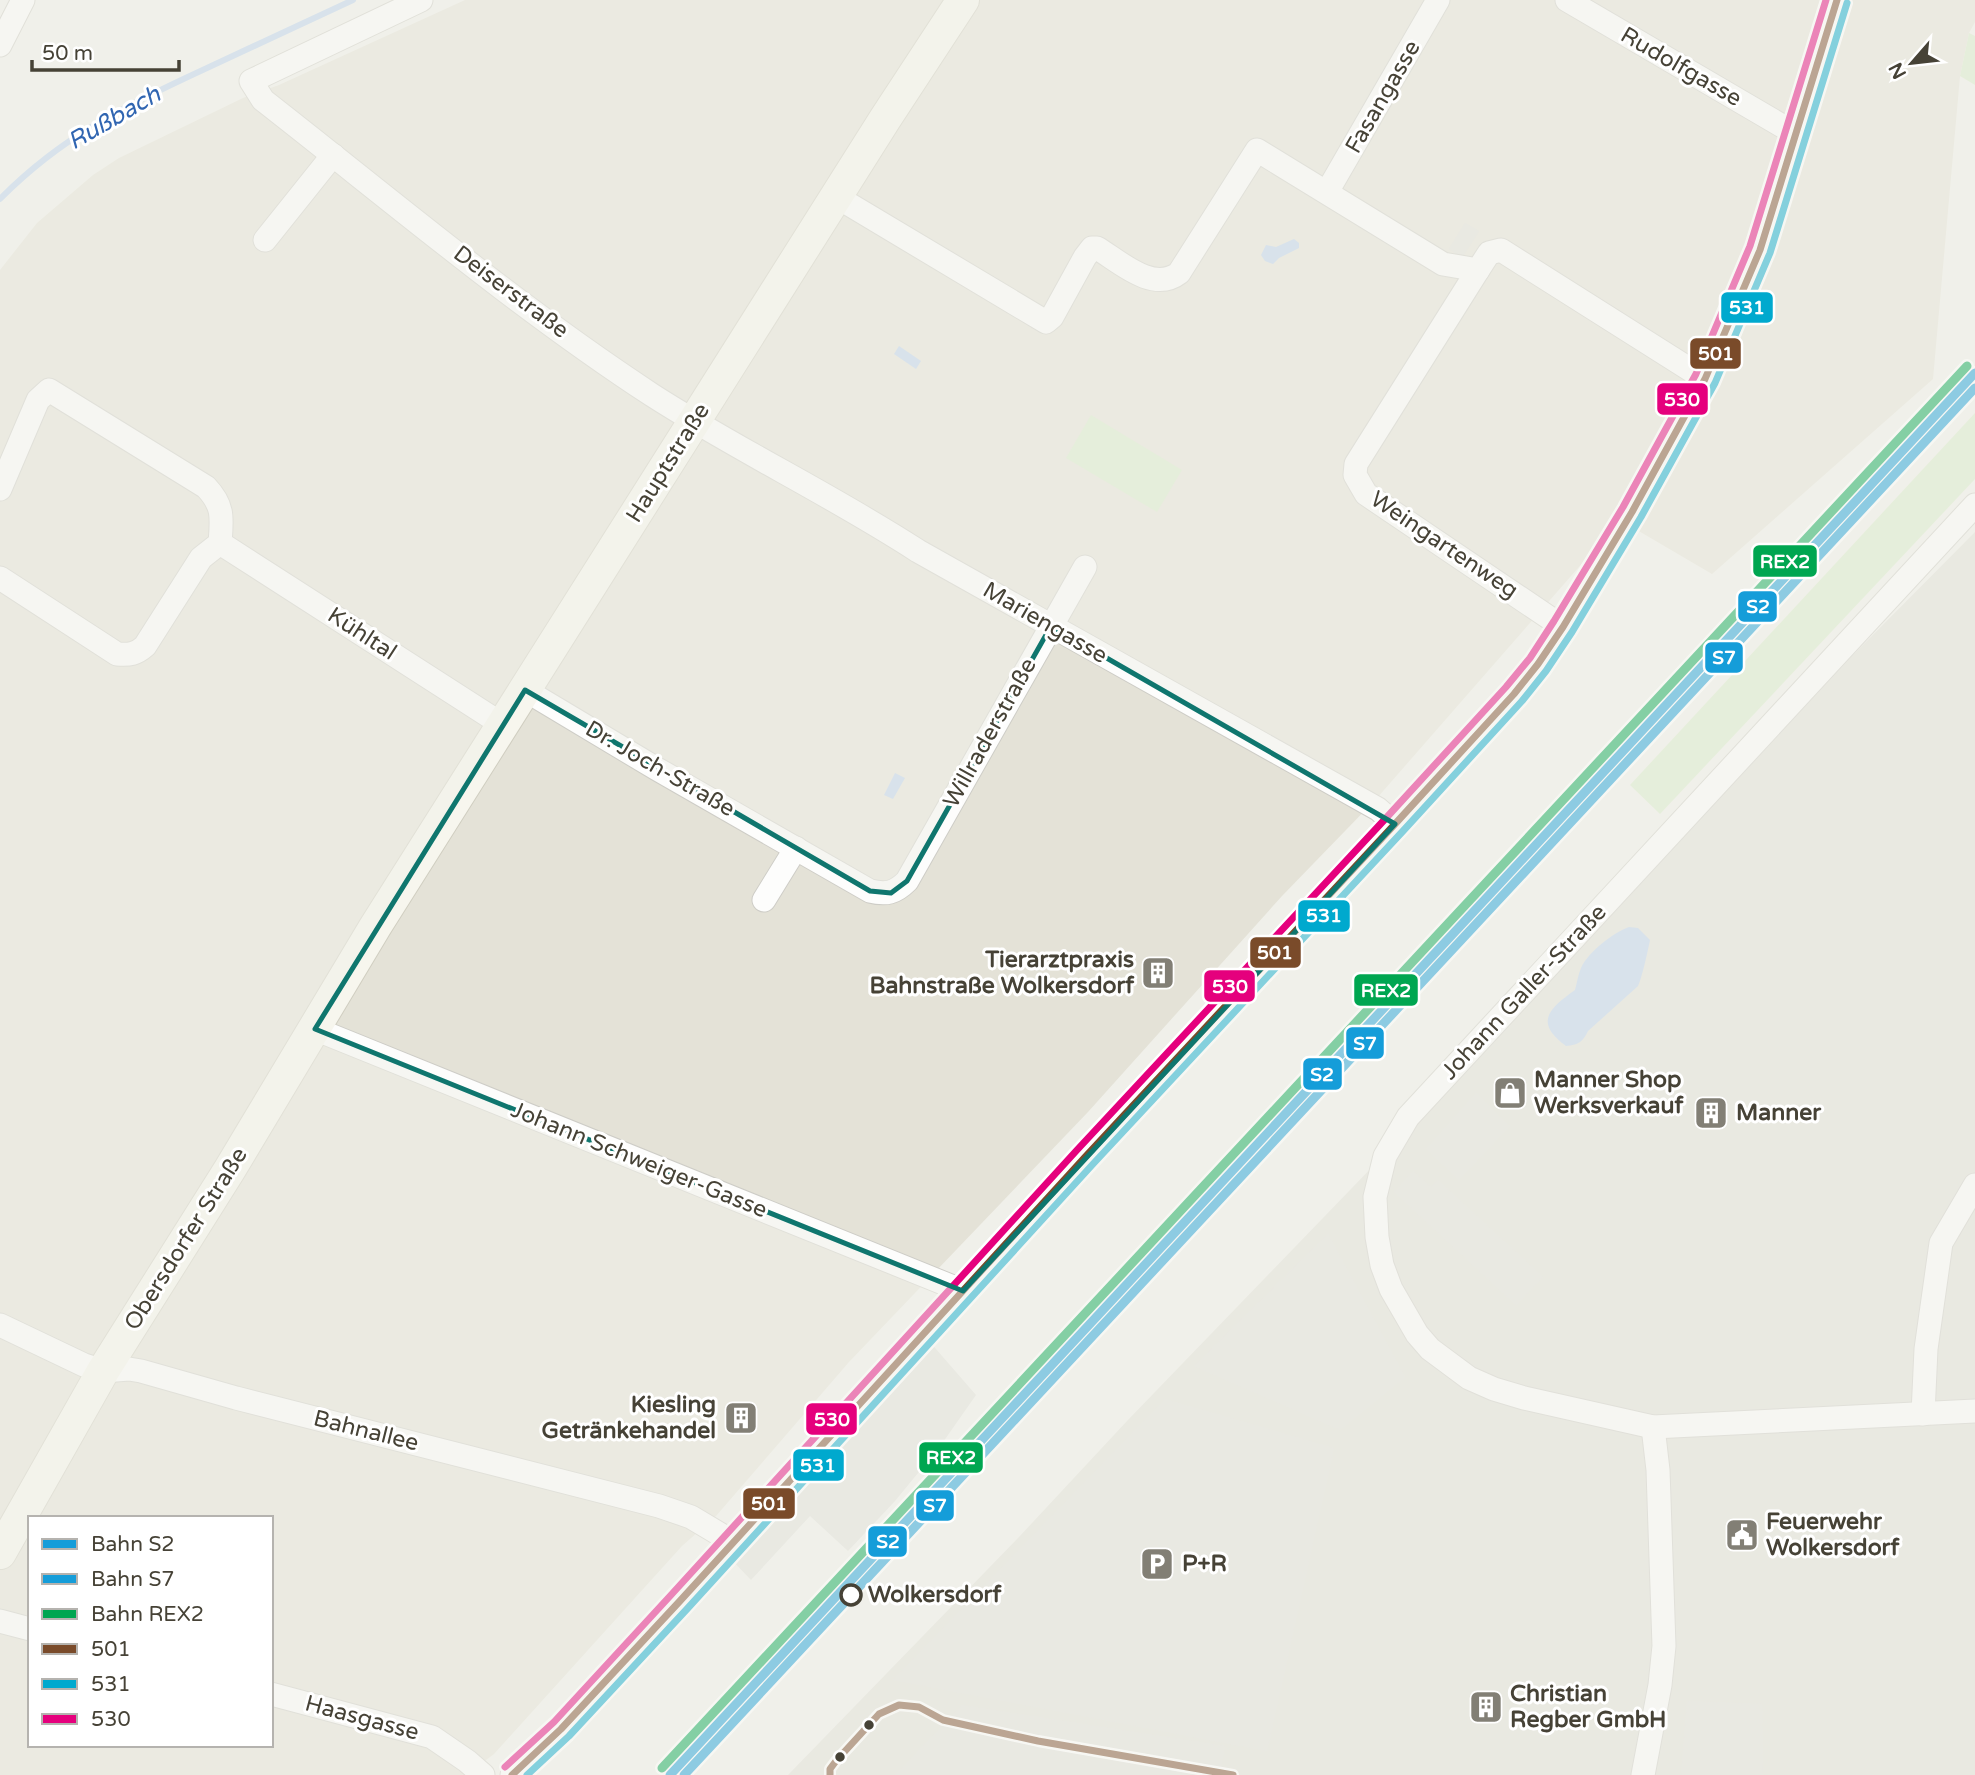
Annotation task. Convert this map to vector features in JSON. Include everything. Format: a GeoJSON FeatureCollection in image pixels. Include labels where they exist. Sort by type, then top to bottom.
{"type":"FeatureCollection","features":[{"type":"Feature","properties":{"kind":"main road","name":"Hauptstraße"},"geometry":{"type":"LineString","coordinates":[[375,927],[963,0]]}},
{"type":"Feature","properties":{"kind":"main road","name":"Obersdorfer Straße"},"geometry":{"type":"LineString","coordinates":[[0,1553],[103,1371],[166,1274],[375,927]]}},
{"type":"Feature","properties":{"kind":"street"},"geometry":{"type":"LineString","coordinates":[[0,45],[23,0]]}},
{"type":"Feature","properties":{"kind":"street","name":"Deiserstraße"},"geometry":{"type":"LineString","coordinates":[[421,0],[251,81],[263,100],[538,315],[694,421]]}},
{"type":"Feature","properties":{"kind":"street","name":"Fasangasse"},"geometry":{"type":"LineString","coordinates":[[1327,192],[1438,0]]}},
{"type":"Feature","properties":{"kind":"street","name":"Rudolfgasse"},"geometry":{"type":"LineString","coordinates":[[1567,0],[1796,134]]}},
{"type":"Feature","properties":{"kind":"street"},"geometry":{"type":"LineString","coordinates":[[512,1775],[561,1729],[1084,1157],[1514,694],[1563,627],[1632,512],[1705,379],[1760,250],[1837,0]]}},
{"type":"Feature","properties":{"kind":"street"},"geometry":{"type":"LineString","coordinates":[[837,197],[1046,322],[1052,317],[1092,248],[1097,248],[1147,278],[1164,281],[1179,273],[1257,150],[1443,264],[1478,270],[1489,253],[1501,250],[1705,379]]}},
{"type":"Feature","properties":{"kind":"street"},"geometry":{"type":"LineString","coordinates":[[265,240],[333,155]]}},
{"type":"Feature","properties":{"kind":"street","name":"Weingartenweg"},"geometry":{"type":"LineString","coordinates":[[1478,270],[1356,464],[1355,475],[1366,494],[1563,627]]}},
{"type":"Feature","properties":{"kind":"street"},"geometry":{"type":"LineString","coordinates":[[0,489],[46,384],[206,487],[217,499],[222,516],[220,543],[201,558],[138,653],[117,654],[0,578]]}},
{"type":"Feature","properties":{"kind":"street","name":"Mariengasse"},"geometry":{"type":"LineString","coordinates":[[694,421],[866,517],[918,551],[1378,809],[1395,824]]}},
{"type":"Feature","properties":{"kind":"street","name":"Johann Galler-Straße"},"geometry":{"type":"LineString","coordinates":[[1975,505],[1408,1117],[1385,1156],[1375,1197],[1377,1237],[1382,1265],[1402,1311],[1430,1349],[1469,1378],[1494,1390],[1653,1427],[1975,1411]]}},
{"type":"Feature","properties":{"kind":"street","name":"Kühltal"},"geometry":{"type":"LineString","coordinates":[[220,543],[503,725]]}},
{"type":"Feature","properties":{"kind":"street","name":"Willraderstraße"},"geometry":{"type":"LineString","coordinates":[[891,893],[907,881],[1085,567]]}},
{"type":"Feature","properties":{"kind":"street","name":"Dr. Joch-Straße"},"geometry":{"type":"LineString","coordinates":[[525,690],[870,891],[891,893]]}},
{"type":"Feature","properties":{"kind":"street"},"geometry":{"type":"LineString","coordinates":[[764,900],[796,848]]}},
{"type":"Feature","properties":{"kind":"street","name":"Johann Schweiger-Gasse"},"geometry":{"type":"LineString","coordinates":[[315,1029],[963,1291]]}},
{"type":"Feature","properties":{"kind":"street"},"geometry":{"type":"LineString","coordinates":[[1923,1414],[1926,1349],[1941,1243],[1975,1185]]}},
{"type":"Feature","properties":{"kind":"street","name":"Bahnallee"},"geometry":{"type":"LineString","coordinates":[[0,1325],[84,1365],[103,1371],[141,1371],[236,1398],[659,1506],[691,1517],[733,1542]]}},
{"type":"Feature","properties":{"kind":"street"},"geometry":{"type":"LineString","coordinates":[[1643,1775],[1660,1685],[1664,1646],[1658,1483],[1653,1427]]}},
{"type":"Feature","properties":{"kind":"street"},"geometry":{"type":"LineString","coordinates":[[0,1622],[28,1629]]}},
{"type":"Feature","properties":{"kind":"street","name":"Haasgasse"},"geometry":{"type":"LineString","coordinates":[[273,1695],[432,1737],[483,1775]]}},
{"type":"Feature","properties":{"kind":"highlighted area"},"geometry":{"type":"Polygon","coordinates":[[[1051,626],[1395,824],[963,1291],[315,1029],[525,690],[870,891],[891,893],[907,881],[1051,626]]]}},
{"type":"Feature","properties":{"kind":"shaded area"},"geometry":{"type":"Polygon","coordinates":[[[465,0],[1975,0],[1975,22],[1969,33],[1960,76],[1933,379],[1712,574],[1620,520],[1377,798],[1282,896],[1088,1112],[849,1362],[716,1516],[682,1546],[494,1754],[466,1775],[0,1775],[0,270],[37,223],[93,175],[119,158],[243,98],[279,85],[465,0]]]}},
{"type":"Feature","properties":{"kind":"shaded area"},"geometry":{"type":"Polygon","coordinates":[[[1465,223],[1479,231],[1462,258],[1449,249],[1465,223]]]}},
{"type":"Feature","properties":{"kind":"shaded area"},"geometry":{"type":"Polygon","coordinates":[[[1975,532],[1975,1775],[788,1775],[1462,1074],[1853,655],[1975,532]]]}},
{"type":"Feature","properties":{"kind":"shaded area"},"geometry":{"type":"Polygon","coordinates":[[[1476,1093],[1510,1126],[1459,1180],[1426,1149],[1476,1093]]]}},
{"type":"Feature","properties":{"kind":"shaded area"},"geometry":{"type":"Polygon","coordinates":[[[1413,1171],[1431,1187],[1438,1180],[1543,1277],[1516,1305],[1394,1192],[1413,1171]]]}},
{"type":"Feature","properties":{"kind":"shaded area"},"geometry":{"type":"Polygon","coordinates":[[[1328,1234],[1405,1377],[1340,1430],[1194,1366],[1328,1234]]]}},
{"type":"Feature","properties":{"kind":"shaded area"},"geometry":{"type":"Polygon","coordinates":[[[929,1341],[976,1395],[941,1445],[895,1501],[848,1551],[810,1516],[751,1580],[730,1558],[929,1341]]]}},
{"type":"Feature","properties":{"kind":"shaded area","name":"P+R"},"geometry":{"type":"Polygon","coordinates":[[[1165,1399],[1334,1448],[1267,1751],[893,1680],[1165,1399]]]}},
{"type":"Feature","properties":{"kind":"shaded area"},"geometry":{"type":"Polygon","coordinates":[[[1687,1701],[1762,1704],[1763,1775],[1681,1775],[1687,1701]]]}},
{"type":"Feature","properties":{"kind":"shaded area"},"geometry":{"type":"Polygon","coordinates":[[[962,1705],[1225,1746],[1219,1775],[895,1775],[962,1705]]]}},
{"type":"Feature","properties":{"kind":"green space"},"geometry":{"type":"Polygon","coordinates":[[[1969,33],[1975,36],[1975,85],[1960,76],[1969,33]]]}},
{"type":"Feature","properties":{"kind":"green space"},"geometry":{"type":"Polygon","coordinates":[[[1975,413],[1975,479],[1660,814],[1630,785],[1975,413]]]}},
{"type":"Feature","properties":{"kind":"green space"},"geometry":{"type":"Polygon","coordinates":[[[1091,415],[1182,470],[1157,512],[1066,458],[1091,415]]]}},
{"type":"Feature","properties":{"kind":"water"},"geometry":{"type":"Polygon","coordinates":[[[1294,239],[1299,243],[1299,248],[1273,264],[1265,261],[1261,255],[1266,245],[1276,247],[1294,239]]]}},
{"type":"Feature","properties":{"kind":"water"},"geometry":{"type":"Polygon","coordinates":[[[899,346],[921,361],[916,369],[894,354],[899,346]]]}},
{"type":"Feature","properties":{"kind":"water"},"geometry":{"type":"Polygon","coordinates":[[[895,773],[905,778],[893,799],[884,795],[895,773]]]}},
{"type":"Feature","properties":{"kind":"water"},"geometry":{"type":"Polygon","coordinates":[[[1629,927],[1638,928],[1650,940],[1638,986],[1588,1031],[1582,1040],[1566,1046],[1550,1030],[1548,1022],[1552,1009],[1575,990],[1581,968],[1595,949],[1629,927]]]}},
{"type":"Feature","properties":{"kind":"waterway","name":"Rußbach"},"geometry":{"type":"LineString","coordinates":[[0,199],[48,157],[97,123],[150,95],[353,0]]}},
{"type":"Feature","properties":{"kind":"rail line","name":"REX2"},"geometry":{"type":"LineString","coordinates":[[662,1768],[1967,366]]}},
{"type":"Feature","properties":{"kind":"rail line","name":"S2"},"geometry":{"type":"LineString","coordinates":[[670,1775],[1975,373]]}},
{"type":"Feature","properties":{"kind":"rail line","name":"S7"},"geometry":{"type":"LineString","coordinates":[[684,1775],[1975,388]]}},
{"type":"Feature","properties":{"kind":"transit line","name":"530"},"geometry":{"type":"LineString","coordinates":[[505,1767],[554,1722],[1530,658],[1623,507],[1696,374],[1750,246],[1826,0]]}},
{"type":"Feature","properties":{"kind":"transit line","name":"501"},"geometry":{"type":"LineString","coordinates":[[512,1775],[561,1729],[679,1602],[1085,1157],[1395,824],[1538,664],[1632,512],[1705,379],[1760,250],[1837,0]]}},
{"type":"Feature","properties":{"kind":"transit line","name":"531"},"geometry":{"type":"LineString","coordinates":[[527,1775],[569,1736],[687,1609],[1093,1164],[1403,831],[1546,671],[1641,517],[1715,383],[1770,253],[1847,3]]}},
{"type":"Feature","properties":{"kind":"transit line","name":"501"},"geometry":{"type":"LineString","coordinates":[[830,1775],[830,1769],[836,1761],[879,1714],[899,1705],[919,1707],[943,1720],[1038,1741],[1233,1775]]}},
{"type":"Feature","properties":{"kind":"place","name":"Tierarztpraxis Bahnstraße Wolkersdorf"},"geometry":{"type":"Point","coordinates":[1158,973]}},
{"type":"Feature","properties":{"kind":"place","name":"Manner Shop Werksverkauf"},"geometry":{"type":"Point","coordinates":[1510,1093]}},
{"type":"Feature","properties":{"kind":"place","name":"Manner"},"geometry":{"type":"Point","coordinates":[1711,1113]}},
{"type":"Feature","properties":{"kind":"place","name":"Kiesling Getränkehandel"},"geometry":{"type":"Point","coordinates":[741,1418]}},
{"type":"Feature","properties":{"kind":"place","name":"Feuerwehr Wolkersdorf"},"geometry":{"type":"Point","coordinates":[1742,1535]}},
{"type":"Feature","properties":{"kind":"place","name":"P+R"},"geometry":{"type":"Point","coordinates":[1157,1564]}},
{"type":"Feature","properties":{"kind":"place","name":"Wolkersdorf"},"geometry":{"type":"Point","coordinates":[851,1595]}},
{"type":"Feature","properties":{"kind":"place","name":"Christian Regber GmbH"},"geometry":{"type":"Point","coordinates":[1486,1707]}}]}
